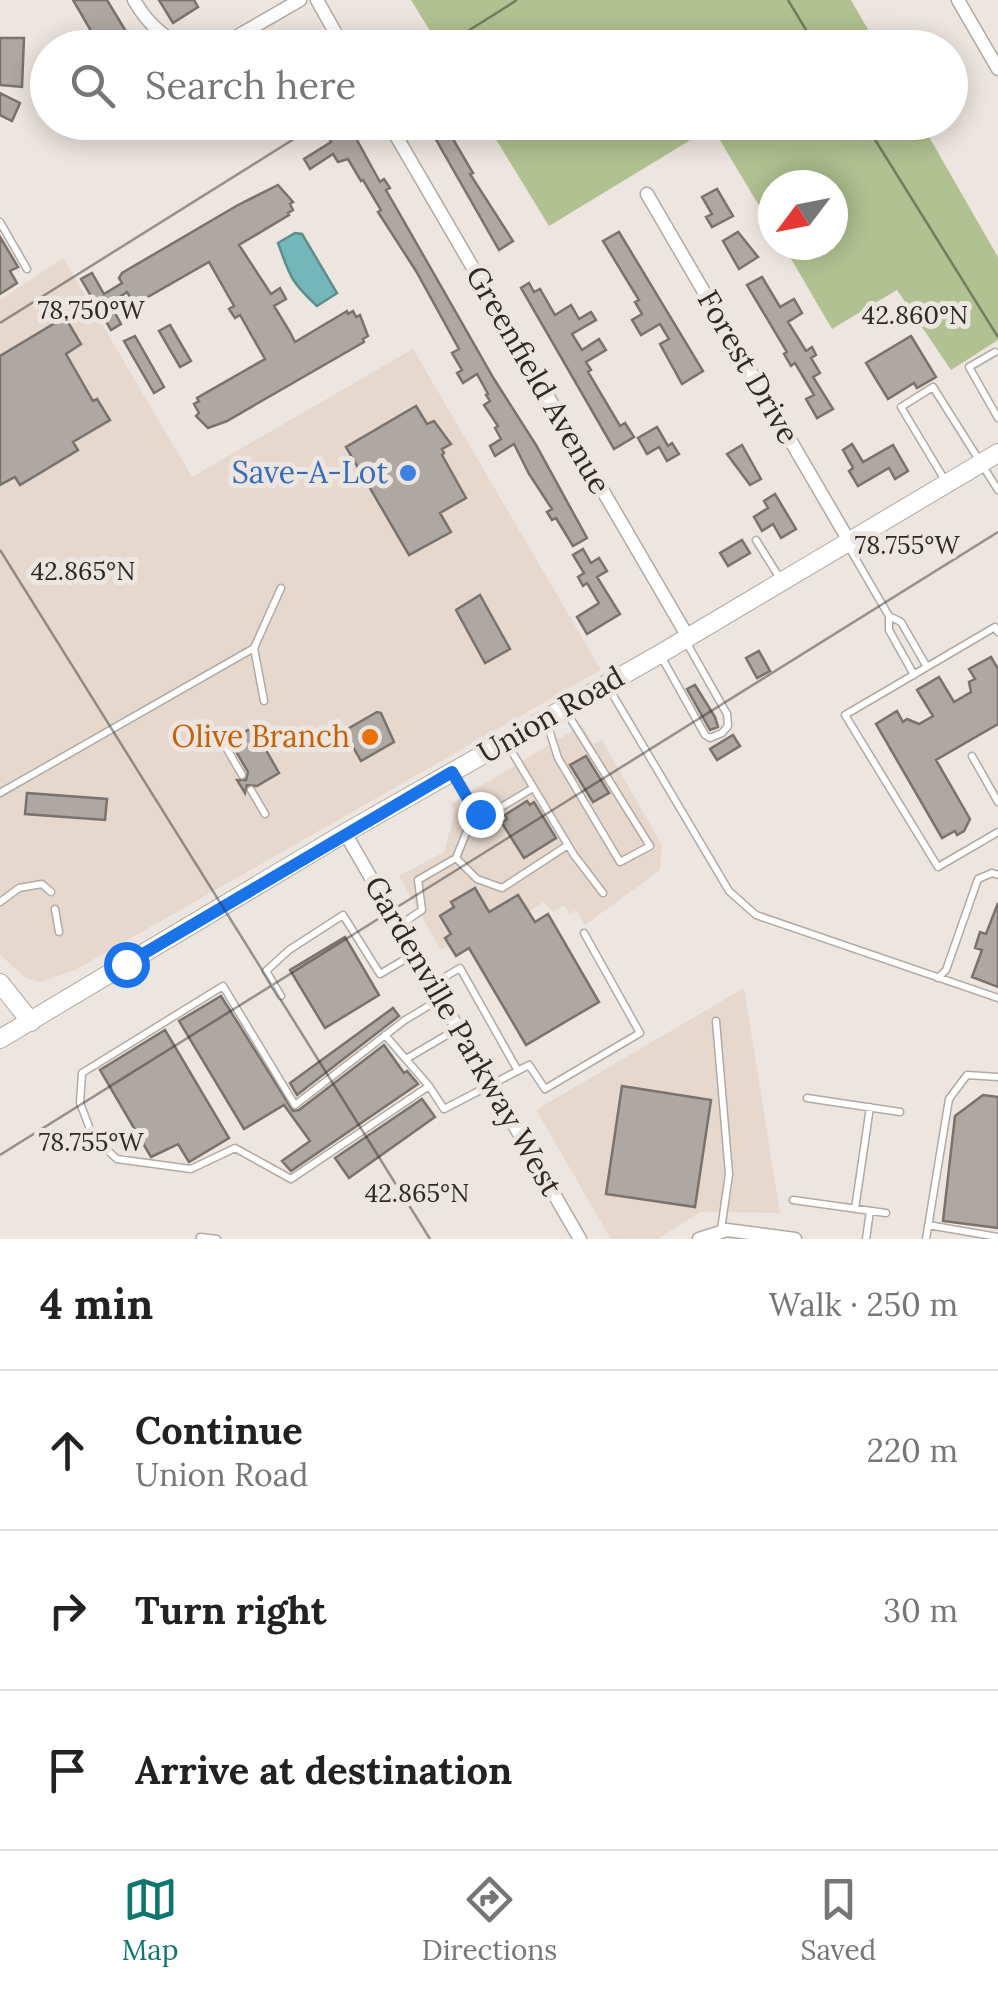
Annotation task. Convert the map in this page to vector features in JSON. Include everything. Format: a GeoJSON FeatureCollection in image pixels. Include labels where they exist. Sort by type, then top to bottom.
{"type":"FeatureCollection","features":[{"type":"Feature","properties":{"kind":"main road","name":"Union Road"},"geometry":{"type":"LineString","coordinates":[[0,1039],[998,453]]}},
{"type":"Feature","properties":{"kind":"main road"},"geometry":{"type":"LineString","coordinates":[[0,983],[30,1022]]}},
{"type":"Feature","properties":{"kind":"street"},"geometry":{"type":"LineString","coordinates":[[134,0],[145,19],[157,30]]}},
{"type":"Feature","properties":{"kind":"street"},"geometry":{"type":"LineString","coordinates":[[248,30],[300,0]]}},
{"type":"Feature","properties":{"kind":"street"},"geometry":{"type":"LineString","coordinates":[[317,0],[334,30]]}},
{"type":"Feature","properties":{"kind":"street"},"geometry":{"type":"LineString","coordinates":[[962,1],[998,69]]}},
{"type":"Feature","properties":{"kind":"street","name":"Greenfield Avenue"},"geometry":{"type":"LineString","coordinates":[[398,140],[686,638]]}},
{"type":"Feature","properties":{"kind":"street","name":"Forest Drive"},"geometry":{"type":"LineString","coordinates":[[647,194],[848,542]]}},
{"type":"Feature","properties":{"kind":"street","name":"Gardenville Parkway West"},"geometry":{"type":"LineString","coordinates":[[345,833],[580,1239]]}},
{"type":"Feature","properties":{"kind":"street"},"geometry":{"type":"LineString","coordinates":[[699,1239],[720,1231],[795,1239]]}},
{"type":"Feature","properties":{"kind":"lane"},"geometry":{"type":"LineString","coordinates":[[0,222],[27,270]]}},
{"type":"Feature","properties":{"kind":"lane"},"geometry":{"type":"LineString","coordinates":[[997,353],[970,367],[998,418]]}},
{"type":"Feature","properties":{"kind":"lane"},"geometry":{"type":"LineString","coordinates":[[947,483],[901,406],[933,387],[998,490]]}},
{"type":"Feature","properties":{"kind":"lane"},"geometry":{"type":"LineString","coordinates":[[756,540],[782,581]]}},
{"type":"Feature","properties":{"kind":"lane"},"geometry":{"type":"LineString","coordinates":[[848,542],[914,675]]}},
{"type":"Feature","properties":{"kind":"lane"},"geometry":{"type":"LineString","coordinates":[[264,701],[254,648],[281,588]]}},
{"type":"Feature","properties":{"kind":"lane"},"geometry":{"type":"LineString","coordinates":[[888,616],[902,622],[927,667]]}},
{"type":"Feature","properties":{"kind":"lane"},"geometry":{"type":"LineString","coordinates":[[998,632],[995,627],[845,715],[938,867],[998,832]]}},
{"type":"Feature","properties":{"kind":"lane"},"geometry":{"type":"LineString","coordinates":[[660,654],[706,735],[710,738],[722,733],[728,726],[727,714],[686,638]]}},
{"type":"Feature","properties":{"kind":"lane"},"geometry":{"type":"LineString","coordinates":[[0,793],[254,648]]}},
{"type":"Feature","properties":{"kind":"lane"},"geometry":{"type":"LineString","coordinates":[[607,684],[729,891],[756,915],[998,998]]}},
{"type":"Feature","properties":{"kind":"lane"},"geometry":{"type":"LineString","coordinates":[[545,718],[558,758],[620,862],[650,846],[563,708]]}},
{"type":"Feature","properties":{"kind":"lane"},"geometry":{"type":"LineString","coordinates":[[216,730],[242,776]]}},
{"type":"Feature","properties":{"kind":"lane"},"geometry":{"type":"LineString","coordinates":[[506,741],[568,845],[603,893]]}},
{"type":"Feature","properties":{"kind":"lane"},"geometry":{"type":"LineString","coordinates":[[972,756],[998,802]]}},
{"type":"Feature","properties":{"kind":"lane"},"geometry":{"type":"LineString","coordinates":[[452,772],[475,811],[488,815],[533,788]]}},
{"type":"Feature","properties":{"kind":"lane"},"geometry":{"type":"LineString","coordinates":[[251,790],[265,814]]}},
{"type":"Feature","properties":{"kind":"lane"},"geometry":{"type":"LineString","coordinates":[[399,926],[422,910],[418,880],[456,858],[475,811]]}},
{"type":"Feature","properties":{"kind":"lane"},"geometry":{"type":"LineString","coordinates":[[456,858],[477,879],[502,888],[568,845]]}},
{"type":"Feature","properties":{"kind":"lane"},"geometry":{"type":"LineString","coordinates":[[938,978],[946,970],[978,878],[998,875]]}},
{"type":"Feature","properties":{"kind":"lane"},"geometry":{"type":"LineString","coordinates":[[0,902],[29,884],[42,884],[52,892]]}},
{"type":"Feature","properties":{"kind":"lane"},"geometry":{"type":"LineString","coordinates":[[55,909],[58,932]]}},
{"type":"Feature","properties":{"kind":"lane"},"geometry":{"type":"LineString","coordinates":[[280,996],[266,971],[289,950],[343,915],[380,974],[415,954]]}},
{"type":"Feature","properties":{"kind":"lane"},"geometry":{"type":"LineString","coordinates":[[385,1036],[430,1086],[444,1109],[529,1065],[545,1089],[640,1033],[584,933]]}},
{"type":"Feature","properties":{"kind":"lane"},"geometry":{"type":"LineString","coordinates":[[433,984],[460,968],[518,1071]]}},
{"type":"Feature","properties":{"kind":"lane"},"geometry":{"type":"LineString","coordinates":[[430,1086],[291,1178],[235,1148],[190,1169],[118,1159],[92,1137],[80,1103],[82,1073],[223,986],[295,1106],[441,998]]}},
{"type":"Feature","properties":{"kind":"lane"},"geometry":{"type":"LineString","coordinates":[[716,1021],[729,1174],[720,1231]]}},
{"type":"Feature","properties":{"kind":"lane"},"geometry":{"type":"LineString","coordinates":[[406,1058],[458,1028]]}},
{"type":"Feature","properties":{"kind":"lane"},"geometry":{"type":"LineString","coordinates":[[926,1239],[949,1098],[967,1075],[998,1077]]}},
{"type":"Feature","properties":{"kind":"lane"},"geometry":{"type":"LineString","coordinates":[[807,1098],[900,1112]]}},
{"type":"Feature","properties":{"kind":"lane"},"geometry":{"type":"LineString","coordinates":[[855,1209],[870,1108]]}},
{"type":"Feature","properties":{"kind":"lane"},"geometry":{"type":"LineString","coordinates":[[793,1200],[886,1213]]}},
{"type":"Feature","properties":{"kind":"lane"},"geometry":{"type":"LineString","coordinates":[[866,1239],[870,1211]]}},
{"type":"Feature","properties":{"kind":"lane"},"geometry":{"type":"LineString","coordinates":[[928,1226],[998,1237]]}},
{"type":"Feature","properties":{"kind":"lane"},"geometry":{"type":"LineString","coordinates":[[200,1237],[217,1239]]}},
{"type":"Feature","properties":{"kind":"shaded area"},"geometry":{"type":"Polygon","coordinates":[[[63,258],[192,477],[413,349],[601,670],[75,970],[40,982],[26,978],[0,955],[0,300],[63,258]]]}},
{"type":"Feature","properties":{"kind":"shaded area"},"geometry":{"type":"Polygon","coordinates":[[[582,725],[593,744],[602,740],[662,845],[660,870],[585,925],[576,910],[570,914],[564,905],[553,912],[544,902],[455,957],[449,946],[441,950],[399,876],[444,852],[455,812],[451,804],[582,725]]]}},
{"type":"Feature","properties":{"kind":"shaded area"},"geometry":{"type":"Polygon","coordinates":[[[744,988],[780,1213],[700,1212],[658,1239],[611,1239],[536,1110],[744,988]]]}},
{"type":"Feature","properties":{"kind":"green space"},"geometry":{"type":"Polygon","coordinates":[[[411,0],[851,0],[868,30],[430,30],[411,0]]]}},
{"type":"Feature","properties":{"kind":"green space"},"geometry":{"type":"Polygon","coordinates":[[[496,140],[691,140],[549,226],[496,140]]]}},
{"type":"Feature","properties":{"kind":"green space"},"geometry":{"type":"Polygon","coordinates":[[[720,140],[931,140],[998,257],[998,340],[951,370],[897,290],[832,329],[792,260],[848,260],[848,170],[758,170],[758,204],[720,140]]]}},
{"type":"Feature","properties":{"kind":"water"},"geometry":{"type":"Polygon","coordinates":[[[295,233],[302,234],[337,293],[317,306],[292,278],[278,243],[295,233]]]}},
{"type":"Feature","properties":{"kind":"building"},"geometry":{"type":"Polygon","coordinates":[[[73,0],[107,0],[125,30],[90,30],[73,0]]]}},
{"type":"Feature","properties":{"kind":"building"},"geometry":{"type":"Polygon","coordinates":[[[159,0],[194,0],[198,7],[173,23],[159,0]]]}},
{"type":"Feature","properties":{"kind":"building"},"geometry":{"type":"Polygon","coordinates":[[[0,38],[24,38],[22,87],[0,85],[0,38]]]}},
{"type":"Feature","properties":{"kind":"building"},"geometry":{"type":"Polygon","coordinates":[[[0,93],[20,103],[12,121],[0,115],[0,93]]]}},
{"type":"Feature","properties":{"kind":"building"},"geometry":{"type":"Polygon","coordinates":[[[357,140],[380,182],[384,179],[390,188],[386,190],[587,538],[573,546],[556,518],[552,520],[547,512],[552,509],[514,444],[495,456],[490,446],[501,439],[495,428],[498,426],[484,405],[490,401],[488,394],[477,374],[463,383],[457,373],[462,370],[452,353],[459,349],[363,180],[348,159],[338,162],[333,154],[310,169],[304,159],[331,142],[357,140]]]}},
{"type":"Feature","properties":{"kind":"building"},"geometry":{"type":"Polygon","coordinates":[[[436,140],[454,140],[473,173],[470,174],[513,241],[499,250],[436,140]]]}},
{"type":"Feature","properties":{"kind":"building"},"geometry":{"type":"Polygon","coordinates":[[[278,185],[293,202],[293,210],[239,245],[271,294],[280,288],[286,299],[274,306],[295,342],[347,311],[353,311],[356,317],[360,315],[368,336],[364,342],[227,421],[208,428],[196,416],[197,398],[265,359],[240,315],[235,318],[229,309],[234,306],[209,262],[139,302],[133,302],[127,292],[110,304],[121,324],[111,330],[81,279],[92,273],[104,294],[122,283],[122,273],[278,185]]]}},
{"type":"Feature","properties":{"kind":"building"},"geometry":{"type":"Polygon","coordinates":[[[717,189],[733,216],[712,227],[706,217],[712,214],[702,197],[717,189]]]}},
{"type":"Feature","properties":{"kind":"building"},"geometry":{"type":"Polygon","coordinates":[[[619,232],[703,371],[682,384],[660,344],[669,339],[660,324],[641,335],[632,320],[642,314],[635,302],[639,300],[603,241],[619,232]]]}},
{"type":"Feature","properties":{"kind":"building"},"geometry":{"type":"Polygon","coordinates":[[[738,232],[758,257],[739,269],[723,241],[738,232]]]}},
{"type":"Feature","properties":{"kind":"building"},"geometry":{"type":"Polygon","coordinates":[[[0,237],[18,267],[10,271],[17,283],[0,294],[0,237]]]}},
{"type":"Feature","properties":{"kind":"building"},"geometry":{"type":"Polygon","coordinates":[[[762,277],[780,307],[794,299],[802,313],[788,322],[806,351],[812,347],[816,355],[811,358],[820,373],[813,377],[833,409],[817,418],[806,399],[814,395],[795,363],[791,366],[784,354],[787,352],[747,285],[762,277]]]}},
{"type":"Feature","properties":{"kind":"building"},"geometry":{"type":"Polygon","coordinates":[[[529,283],[534,292],[540,289],[555,315],[571,305],[579,319],[591,312],[596,320],[572,334],[582,350],[599,339],[606,350],[586,362],[591,370],[588,372],[620,426],[625,423],[634,437],[614,449],[521,288],[529,283]]]}},
{"type":"Feature","properties":{"kind":"building"},"geometry":{"type":"Polygon","coordinates":[[[65,317],[81,344],[66,354],[93,401],[97,399],[110,420],[73,442],[78,450],[20,485],[15,477],[0,485],[0,356],[65,317]]]}},
{"type":"Feature","properties":{"kind":"building"},"geometry":{"type":"Polygon","coordinates":[[[170,325],[191,361],[180,367],[159,331],[170,325]]]}},
{"type":"Feature","properties":{"kind":"building"},"geometry":{"type":"Polygon","coordinates":[[[135,336],[164,387],[154,393],[124,341],[135,336]]]}},
{"type":"Feature","properties":{"kind":"building"},"geometry":{"type":"Polygon","coordinates":[[[911,336],[936,377],[917,388],[914,383],[888,399],[866,363],[911,336]]]}},
{"type":"Feature","properties":{"kind":"building"},"geometry":{"type":"Polygon","coordinates":[[[416,406],[427,424],[434,421],[451,444],[442,449],[442,455],[466,498],[440,513],[451,532],[409,555],[346,447],[416,406]]]}},
{"type":"Feature","properties":{"kind":"building"},"geometry":{"type":"Polygon","coordinates":[[[657,427],[668,446],[672,443],[679,454],[667,461],[659,447],[647,454],[638,438],[657,427]]]}},
{"type":"Feature","properties":{"kind":"building"},"geometry":{"type":"Polygon","coordinates":[[[852,444],[863,462],[893,445],[908,471],[895,479],[889,468],[858,486],[843,450],[852,444]]]}},
{"type":"Feature","properties":{"kind":"building"},"geometry":{"type":"Polygon","coordinates":[[[742,445],[761,479],[750,485],[727,454],[742,445]]]}},
{"type":"Feature","properties":{"kind":"building"},"geometry":{"type":"Polygon","coordinates":[[[775,494],[796,529],[781,538],[773,524],[762,531],[754,517],[768,508],[764,501],[775,494]]]}},
{"type":"Feature","properties":{"kind":"building"},"geometry":{"type":"Polygon","coordinates":[[[742,540],[750,553],[728,566],[720,553],[742,540]]]}},
{"type":"Feature","properties":{"kind":"building"},"geometry":{"type":"Polygon","coordinates":[[[583,549],[591,563],[599,558],[607,571],[597,577],[620,614],[587,634],[577,617],[599,603],[587,583],[583,586],[578,577],[584,573],[573,555],[583,549]]]}},
{"type":"Feature","properties":{"kind":"building"},"geometry":{"type":"Polygon","coordinates":[[[480,595],[510,649],[485,663],[456,610],[480,595]]]}},
{"type":"Feature","properties":{"kind":"building"},"geometry":{"type":"Polygon","coordinates":[[[759,651],[770,671],[757,678],[746,658],[759,651]]]}},
{"type":"Feature","properties":{"kind":"building"},"geometry":{"type":"Polygon","coordinates":[[[991,657],[998,669],[998,724],[936,760],[970,819],[964,831],[942,838],[876,724],[897,711],[903,722],[907,719],[919,724],[933,716],[917,690],[939,677],[954,702],[971,692],[969,682],[975,679],[969,669],[991,657]]]}},
{"type":"Feature","properties":{"kind":"building"},"geometry":{"type":"Polygon","coordinates":[[[695,685],[718,727],[710,730],[687,689],[695,685]]]}},
{"type":"Feature","properties":{"kind":"building"},"geometry":{"type":"Polygon","coordinates":[[[377,712],[394,742],[361,761],[344,731],[377,712]]]}},
{"type":"Feature","properties":{"kind":"building"},"geometry":{"type":"Polygon","coordinates":[[[253,727],[279,773],[257,786],[247,785],[245,793],[237,780],[246,780],[248,772],[230,741],[253,727]]]}},
{"type":"Feature","properties":{"kind":"building"},"geometry":{"type":"Polygon","coordinates":[[[733,735],[740,746],[717,760],[710,749],[733,735]]]}},
{"type":"Feature","properties":{"kind":"building"},"geometry":{"type":"Polygon","coordinates":[[[586,756],[609,793],[593,802],[570,765],[586,756]]]}},
{"type":"Feature","properties":{"kind":"building"},"geometry":{"type":"Polygon","coordinates":[[[27,793],[107,799],[105,820],[25,814],[27,793]]]}},
{"type":"Feature","properties":{"kind":"building"},"geometry":{"type":"Polygon","coordinates":[[[527,801],[530,805],[534,802],[556,838],[524,858],[502,823],[507,819],[505,815],[527,801]]]}},
{"type":"Feature","properties":{"kind":"building"},"geometry":{"type":"Polygon","coordinates":[[[475,888],[489,912],[518,895],[535,922],[548,914],[599,1002],[526,1045],[469,948],[456,956],[445,938],[451,934],[440,916],[454,907],[451,902],[475,888]]]}},
{"type":"Feature","properties":{"kind":"building"},"geometry":{"type":"Polygon","coordinates":[[[998,903],[998,987],[972,977],[982,950],[975,948],[980,932],[986,934],[998,903]]]}},
{"type":"Feature","properties":{"kind":"building"},"geometry":{"type":"Polygon","coordinates":[[[345,937],[379,995],[325,1028],[290,970],[345,937]]]}},
{"type":"Feature","properties":{"kind":"building"},"geometry":{"type":"Polygon","coordinates":[[[221,996],[293,1111],[384,1045],[404,1073],[407,1071],[418,1084],[291,1171],[282,1161],[310,1141],[284,1105],[244,1129],[179,1021],[221,996]]]}},
{"type":"Feature","properties":{"kind":"building"},"geometry":{"type":"Polygon","coordinates":[[[393,1008],[399,1016],[297,1095],[290,1083],[393,1008]]]}},
{"type":"Feature","properties":{"kind":"building"},"geometry":{"type":"Polygon","coordinates":[[[165,1030],[229,1138],[189,1162],[178,1144],[151,1157],[100,1070],[165,1030]]]}},
{"type":"Feature","properties":{"kind":"building"},"geometry":{"type":"Polygon","coordinates":[[[622,1086],[711,1100],[695,1207],[606,1194],[622,1086]]]}},
{"type":"Feature","properties":{"kind":"building"},"geometry":{"type":"Polygon","coordinates":[[[983,1095],[998,1097],[998,1228],[943,1221],[955,1116],[983,1095]]]}},
{"type":"Feature","properties":{"kind":"building"},"geometry":{"type":"Polygon","coordinates":[[[422,1099],[435,1117],[349,1178],[335,1158],[422,1099]]]}},
{"type":"Feature","properties":{"kind":"place","name":"Save-A-Lot"},"geometry":{"type":"Point","coordinates":[408,473]}},
{"type":"Feature","properties":{"kind":"place","name":"Olive Branch"},"geometry":{"type":"Point","coordinates":[370,737]}},
{"type":"Feature","properties":{"kind":"route"},"geometry":{"type":"LineString","coordinates":[[126,964],[452,772],[480,814]]}}]}
